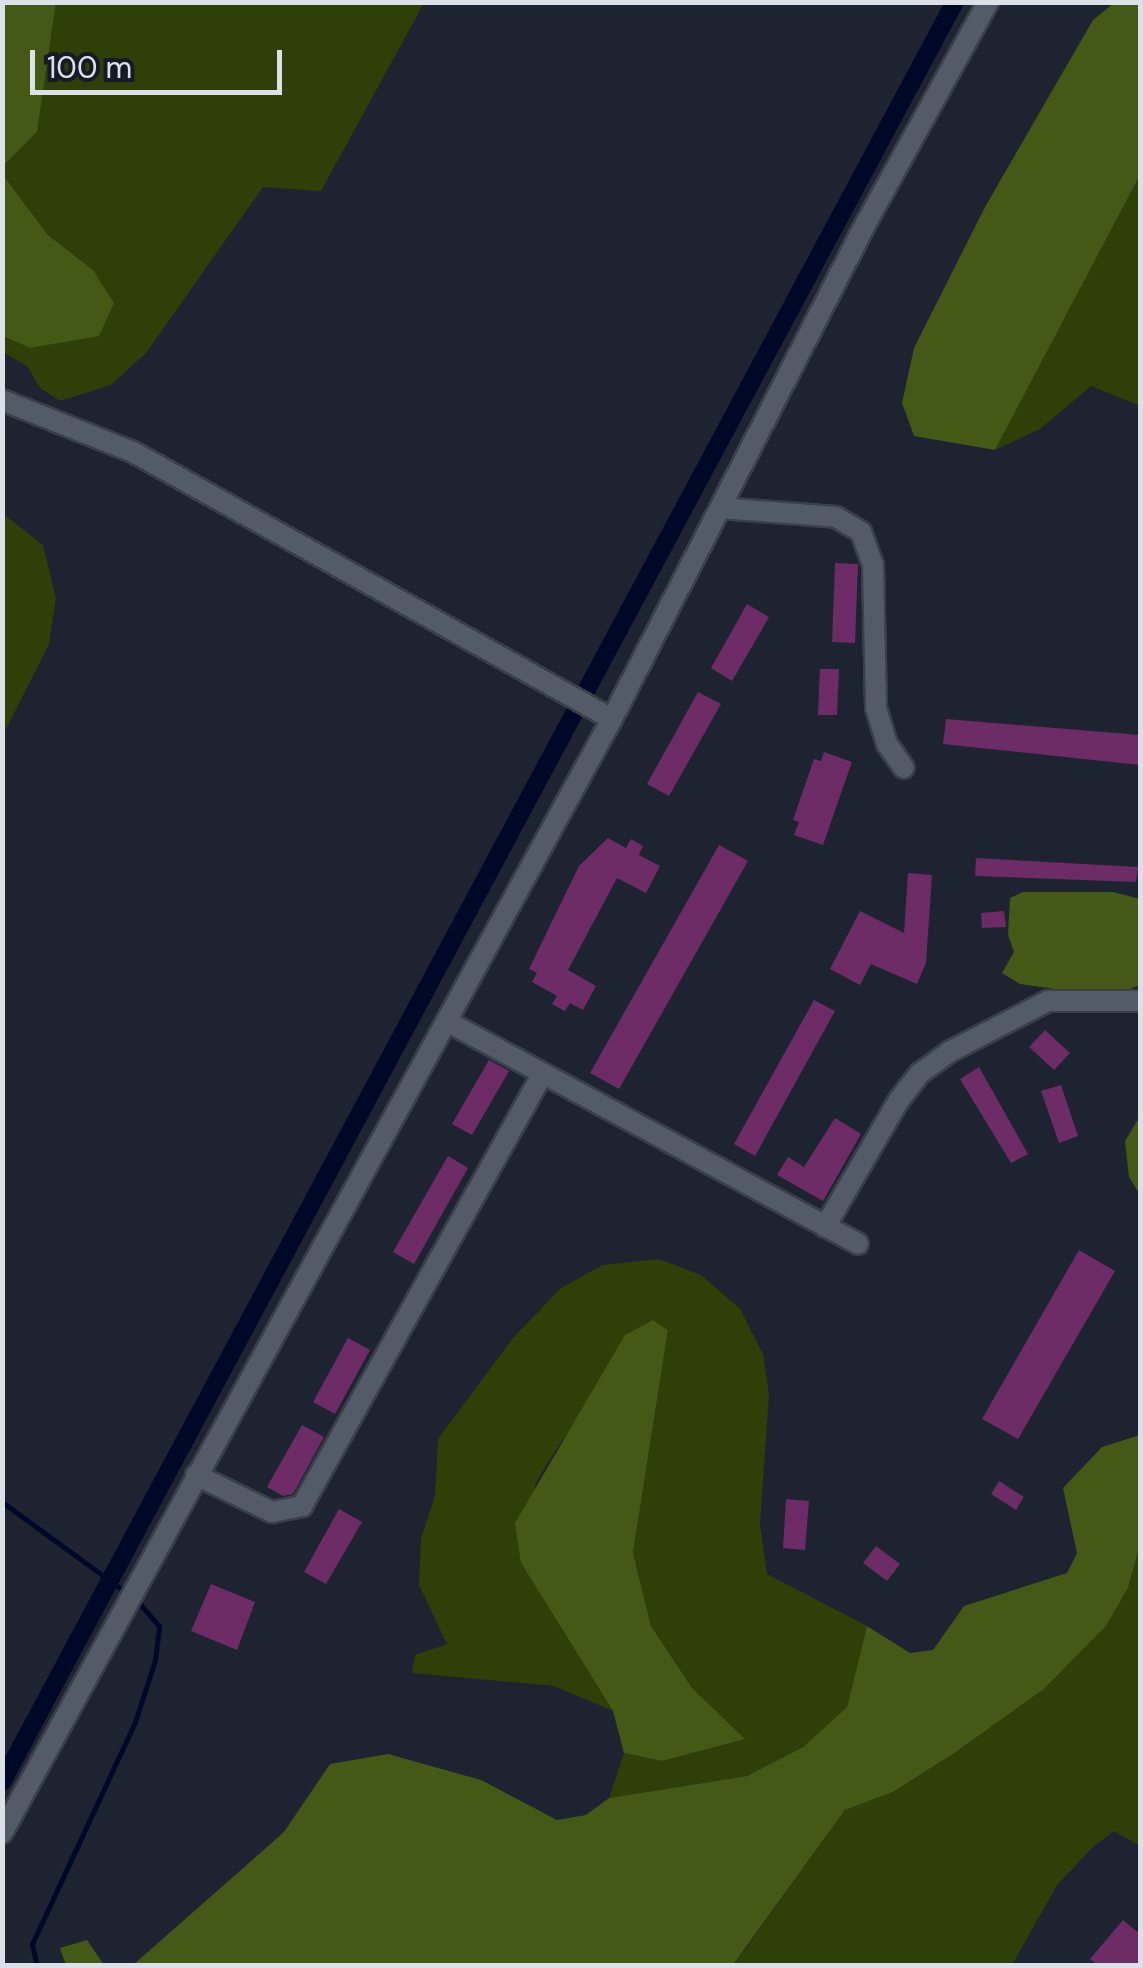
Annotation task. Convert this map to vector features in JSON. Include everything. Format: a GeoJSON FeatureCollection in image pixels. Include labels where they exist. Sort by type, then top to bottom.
{"type":"FeatureCollection","features":[{"type":"Feature","properties":{"kind":"street"},"geometry":{"type":"LineString","coordinates":[[2,1833],[448,1022],[988,2]]}},
{"type":"Feature","properties":{"kind":"street"},"geometry":{"type":"LineString","coordinates":[[2,400],[135,453],[608,716]]}},
{"type":"Feature","properties":{"kind":"street"},"geometry":{"type":"LineString","coordinates":[[720,508],[836,517],[861,532],[873,565],[876,708],[887,744],[904,768]]}},
{"type":"Feature","properties":{"kind":"street"},"geometry":{"type":"LineString","coordinates":[[826,1226],[899,1100],[919,1074],[948,1052],[1048,1001],[1140,1001]]}},
{"type":"Feature","properties":{"kind":"street"},"geometry":{"type":"LineString","coordinates":[[448,1022],[858,1244]]}},
{"type":"Feature","properties":{"kind":"street"},"geometry":{"type":"LineString","coordinates":[[196,1475],[272,1512],[302,1506],[542,1074]]}},
{"type":"Feature","properties":{"kind":"green space"},"geometry":{"type":"Polygon","coordinates":[[[3,2],[56,3],[37,132],[3,166],[3,2]]]}},
{"type":"Feature","properties":{"kind":"green space"},"geometry":{"type":"Polygon","coordinates":[[[56,3],[424,3],[321,191],[263,187],[146,353],[111,385],[60,401],[40,388],[27,366],[3,352],[3,336],[30,348],[93,270],[48,235],[3,175],[3,166],[37,132],[56,3]]]}},
{"type":"Feature","properties":{"kind":"green space"},"geometry":{"type":"Polygon","coordinates":[[[1114,3],[1140,3],[1140,175],[995,450],[914,436],[902,403],[914,348],[985,207],[1093,20],[1114,3]]]}},
{"type":"Feature","properties":{"kind":"green space"},"geometry":{"type":"Polygon","coordinates":[[[3,175],[48,235],[93,270],[114,303],[99,336],[30,348],[3,336],[3,175]]]}},
{"type":"Feature","properties":{"kind":"green space"},"geometry":{"type":"Polygon","coordinates":[[[1140,175],[1140,406],[1091,386],[1040,429],[995,450],[1140,175]]]}},
{"type":"Feature","properties":{"kind":"green space"},"geometry":{"type":"Polygon","coordinates":[[[2,513],[43,545],[56,598],[49,644],[3,735],[2,513]]]}},
{"type":"Feature","properties":{"kind":"green space"},"geometry":{"type":"Polygon","coordinates":[[[1023,892],[1113,892],[1140,899],[1140,985],[1111,997],[1020,984],[1002,973],[1014,952],[1008,935],[1010,898],[1023,892]]]}},
{"type":"Feature","properties":{"kind":"green space"},"geometry":{"type":"Polygon","coordinates":[[[1140,1116],[1140,1195],[1129,1177],[1125,1141],[1140,1116]]]}},
{"type":"Feature","properties":{"kind":"green space"},"geometry":{"type":"Polygon","coordinates":[[[659,1259],[701,1275],[740,1309],[763,1354],[769,1394],[760,1523],[767,1574],[867,1626],[847,1707],[803,1747],[747,1776],[609,1798],[624,1753],[662,1761],[744,1739],[692,1688],[651,1626],[633,1553],[668,1330],[653,1320],[559,1445],[536,1482],[521,1563],[613,1711],[554,1686],[412,1673],[415,1655],[447,1644],[419,1585],[421,1539],[435,1496],[438,1439],[513,1338],[561,1288],[603,1265],[659,1259]]]}},
{"type":"Feature","properties":{"kind":"green space"},"geometry":{"type":"Polygon","coordinates":[[[653,1320],[668,1330],[633,1553],[651,1626],[692,1688],[745,1739],[662,1761],[624,1753],[613,1711],[521,1563],[515,1523],[625,1335],[653,1320]]]}},
{"type":"Feature","properties":{"kind":"green space"},"geometry":{"type":"Polygon","coordinates":[[[1140,1435],[1140,1544],[1128,1588],[1106,1626],[1044,1689],[956,1752],[893,1792],[845,1810],[733,1965],[133,1965],[284,1832],[330,1764],[388,1754],[481,1780],[557,1820],[586,1815],[609,1798],[747,1776],[803,1747],[847,1707],[867,1626],[910,1653],[933,1650],[964,1606],[1067,1573],[1077,1553],[1063,1488],[1102,1447],[1140,1435]]]}},
{"type":"Feature","properties":{"kind":"green space"},"geometry":{"type":"Polygon","coordinates":[[[1140,1544],[1140,1846],[1114,1831],[1093,1847],[1057,1885],[1012,1965],[733,1966],[845,1810],[893,1792],[956,1752],[1044,1689],[1106,1626],[1128,1588],[1140,1544]]]}},
{"type":"Feature","properties":{"kind":"green space"},"geometry":{"type":"Polygon","coordinates":[[[87,1940],[104,1965],[66,1965],[60,1948],[87,1940]]]}},
{"type":"Feature","properties":{"kind":"building"},"geometry":{"type":"Polygon","coordinates":[[[835,563],[858,564],[855,643],[832,642],[835,563]]]}},
{"type":"Feature","properties":{"kind":"building"},"geometry":{"type":"Polygon","coordinates":[[[747,604],[769,617],[732,681],[711,668],[747,604]]]}},
{"type":"Feature","properties":{"kind":"building"},"geometry":{"type":"Polygon","coordinates":[[[820,669],[839,669],[837,715],[818,715],[820,669]]]}},
{"type":"Feature","properties":{"kind":"building"},"geometry":{"type":"Polygon","coordinates":[[[698,692],[721,704],[669,796],[647,784],[698,692]]]}},
{"type":"Feature","properties":{"kind":"building"},"geometry":{"type":"Polygon","coordinates":[[[946,719],[1140,735],[1140,765],[943,744],[946,719]]]}},
{"type":"Feature","properties":{"kind":"building"},"geometry":{"type":"Polygon","coordinates":[[[824,752],[852,762],[823,845],[794,835],[799,822],[793,820],[814,759],[821,761],[824,752]]]}},
{"type":"Feature","properties":{"kind":"building"},"geometry":{"type":"Polygon","coordinates":[[[608,838],[626,848],[631,839],[643,846],[639,855],[660,866],[646,893],[617,878],[568,970],[596,986],[583,1010],[570,1003],[565,1011],[552,1004],[557,996],[532,982],[537,973],[529,969],[579,866],[608,838]]]}},
{"type":"Feature","properties":{"kind":"building"},"geometry":{"type":"Polygon","coordinates":[[[719,845],[748,861],[619,1089],[590,1073],[719,845]]]}},
{"type":"Feature","properties":{"kind":"building"},"geometry":{"type":"Polygon","coordinates":[[[976,858],[1138,867],[1136,882],[975,876],[976,858]]]}},
{"type":"Feature","properties":{"kind":"building"},"geometry":{"type":"Polygon","coordinates":[[[908,873],[932,875],[926,963],[917,984],[871,964],[860,985],[830,969],[860,911],[904,933],[908,873]]]}},
{"type":"Feature","properties":{"kind":"building"},"geometry":{"type":"Polygon","coordinates":[[[1004,911],[1006,927],[982,928],[981,913],[1004,911]]]}},
{"type":"Feature","properties":{"kind":"building"},"geometry":{"type":"Polygon","coordinates":[[[814,1000],[835,1011],[755,1156],[734,1144],[814,1000]]]}},
{"type":"Feature","properties":{"kind":"building"},"geometry":{"type":"Polygon","coordinates":[[[1045,1030],[1070,1053],[1054,1070],[1029,1047],[1045,1030]]]}},
{"type":"Feature","properties":{"kind":"building"},"geometry":{"type":"Polygon","coordinates":[[[489,1060],[509,1071],[472,1135],[452,1124],[489,1060]]]}},
{"type":"Feature","properties":{"kind":"building"},"geometry":{"type":"Polygon","coordinates":[[[979,1067],[1028,1154],[1011,1163],[960,1079],[979,1067]]]}},
{"type":"Feature","properties":{"kind":"building"},"geometry":{"type":"Polygon","coordinates":[[[1061,1085],[1078,1136],[1059,1143],[1041,1091],[1061,1085]]]}},
{"type":"Feature","properties":{"kind":"building"},"geometry":{"type":"Polygon","coordinates":[[[835,1118],[861,1134],[823,1201],[777,1175],[788,1157],[804,1167],[835,1118]]]}},
{"type":"Feature","properties":{"kind":"building"},"geometry":{"type":"Polygon","coordinates":[[[448,1156],[468,1168],[414,1264],[393,1252],[448,1156]]]}},
{"type":"Feature","properties":{"kind":"building"},"geometry":{"type":"Polygon","coordinates":[[[1079,1250],[1115,1271],[1018,1439],[982,1419],[1079,1250]]]}},
{"type":"Feature","properties":{"kind":"building"},"geometry":{"type":"Polygon","coordinates":[[[348,1338],[370,1350],[335,1414],[313,1402],[348,1338]]]}},
{"type":"Feature","properties":{"kind":"building"},"geometry":{"type":"Polygon","coordinates":[[[302,1425],[324,1437],[293,1494],[283,1496],[267,1487],[302,1425]]]}},
{"type":"Feature","properties":{"kind":"building"},"geometry":{"type":"Polygon","coordinates":[[[999,1481],[1024,1497],[1016,1510],[991,1494],[999,1481]]]}},
{"type":"Feature","properties":{"kind":"building"},"geometry":{"type":"Polygon","coordinates":[[[786,1499],[809,1501],[805,1550],[783,1548],[786,1499]]]}},
{"type":"Feature","properties":{"kind":"building"},"geometry":{"type":"Polygon","coordinates":[[[339,1509],[362,1522],[326,1584],[304,1572],[339,1509]]]}},
{"type":"Feature","properties":{"kind":"building"},"geometry":{"type":"Polygon","coordinates":[[[876,1546],[900,1564],[887,1581],[863,1563],[876,1546]]]}},
{"type":"Feature","properties":{"kind":"building"},"geometry":{"type":"Polygon","coordinates":[[[211,1584],[255,1602],[237,1650],[191,1631],[211,1584]]]}},
{"type":"Feature","properties":{"kind":"building"},"geometry":{"type":"Polygon","coordinates":[[[1123,1920],[1140,1934],[1140,1966],[1098,1966],[1090,1959],[1123,1920]]]}},
{"type":"Feature","properties":{"kind":"waterway"},"geometry":{"type":"LineString","coordinates":[[2,1782],[955,2]]}},
{"type":"Feature","properties":{"kind":"waterway"},"geometry":{"type":"LineString","coordinates":[[2,1502],[127,1593]]}},
{"type":"Feature","properties":{"kind":"waterway"},"geometry":{"type":"LineString","coordinates":[[37,1966],[32,1944],[135,1722],[155,1660],[159,1626],[136,1600]]}}]}
